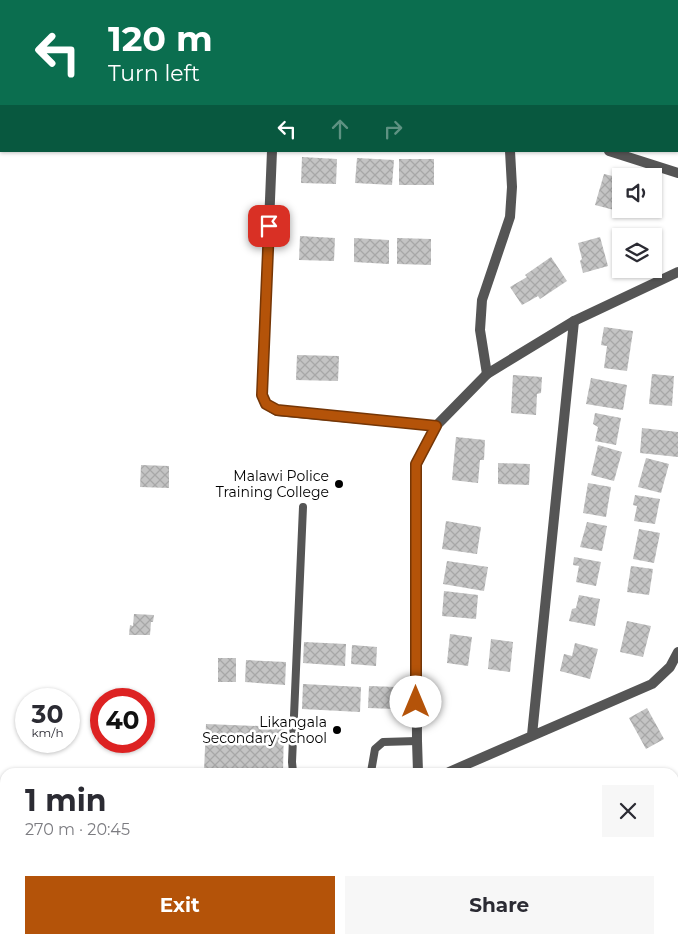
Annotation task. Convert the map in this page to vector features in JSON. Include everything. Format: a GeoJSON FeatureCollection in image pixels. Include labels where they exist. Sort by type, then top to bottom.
{"type":"FeatureCollection","features":[{"type":"Feature","properties":{"kind":"street"},"geometry":{"type":"LineString","coordinates":[[272,152],[262,395],[266,404],[277,410],[436,426]]}},
{"type":"Feature","properties":{"kind":"street"},"geometry":{"type":"LineString","coordinates":[[487,374],[480,330],[482,300],[510,217],[512,186],[510,152]]}},
{"type":"Feature","properties":{"kind":"street"},"geometry":{"type":"LineString","coordinates":[[612,152],[678,173]]}},
{"type":"Feature","properties":{"kind":"street"},"geometry":{"type":"LineString","coordinates":[[418,768],[416,464],[436,426],[487,374],[574,321],[678,272]]}},
{"type":"Feature","properties":{"kind":"street"},"geometry":{"type":"LineString","coordinates":[[532,735],[574,321]]}},
{"type":"Feature","properties":{"kind":"street"},"geometry":{"type":"LineString","coordinates":[[458,768],[652,684],[670,667],[678,652]]}},
{"type":"Feature","properties":{"kind":"lane"},"geometry":{"type":"LineString","coordinates":[[293,768],[303,507]]}},
{"type":"Feature","properties":{"kind":"lane"},"geometry":{"type":"LineString","coordinates":[[372,768],[375,748],[383,742],[417,741]]}},
{"type":"Feature","properties":{"kind":"building"},"geometry":{"type":"Polygon","coordinates":[[[302,157],[337,159],[336,184],[301,183],[302,157]]]}},
{"type":"Feature","properties":{"kind":"building"},"geometry":{"type":"Polygon","coordinates":[[[357,158],[394,160],[392,185],[355,183],[357,158]]]}},
{"type":"Feature","properties":{"kind":"building"},"geometry":{"type":"Polygon","coordinates":[[[399,159],[434,159],[434,185],[399,185],[399,159]]]}},
{"type":"Feature","properties":{"kind":"building"},"geometry":{"type":"Polygon","coordinates":[[[604,174],[612,176],[612,209],[595,205],[604,174]]]}},
{"type":"Feature","properties":{"kind":"building"},"geometry":{"type":"Polygon","coordinates":[[[300,236],[335,238],[334,261],[299,260],[300,236]]]}},
{"type":"Feature","properties":{"kind":"building"},"geometry":{"type":"Polygon","coordinates":[[[600,237],[608,266],[583,273],[578,243],[600,237]]]}},
{"type":"Feature","properties":{"kind":"building"},"geometry":{"type":"Polygon","coordinates":[[[354,238],[389,240],[389,264],[354,262],[354,238]]]}},
{"type":"Feature","properties":{"kind":"building"},"geometry":{"type":"Polygon","coordinates":[[[397,238],[431,239],[431,265],[397,264],[397,238]]]}},
{"type":"Feature","properties":{"kind":"building"},"geometry":{"type":"Polygon","coordinates":[[[551,257],[567,281],[540,299],[538,296],[522,305],[510,287],[527,277],[525,275],[551,257]]]}},
{"type":"Feature","properties":{"kind":"building"},"geometry":{"type":"Polygon","coordinates":[[[604,327],[633,331],[627,371],[604,368],[607,346],[601,345],[604,327]]]}},
{"type":"Feature","properties":{"kind":"building"},"geometry":{"type":"Polygon","coordinates":[[[297,355],[339,356],[338,381],[296,380],[297,355]]]}},
{"type":"Feature","properties":{"kind":"building"},"geometry":{"type":"Polygon","coordinates":[[[652,374],[674,376],[672,406],[649,404],[652,374]]]}},
{"type":"Feature","properties":{"kind":"building"},"geometry":{"type":"Polygon","coordinates":[[[513,375],[542,377],[541,393],[537,394],[536,415],[511,413],[513,375]]]}},
{"type":"Feature","properties":{"kind":"building"},"geometry":{"type":"Polygon","coordinates":[[[591,378],[627,385],[623,410],[586,404],[591,378]]]}},
{"type":"Feature","properties":{"kind":"building"},"geometry":{"type":"Polygon","coordinates":[[[595,413],[621,418],[616,445],[595,441],[598,427],[593,424],[595,413]]]}},
{"type":"Feature","properties":{"kind":"building"},"geometry":{"type":"Polygon","coordinates":[[[642,428],[678,432],[678,457],[640,453],[642,428]]]}},
{"type":"Feature","properties":{"kind":"building"},"geometry":{"type":"Polygon","coordinates":[[[456,437],[485,440],[484,460],[480,460],[478,483],[452,480],[456,437]]]}},
{"type":"Feature","properties":{"kind":"building"},"geometry":{"type":"Polygon","coordinates":[[[598,445],[622,452],[614,481],[591,475],[598,445]]]}},
{"type":"Feature","properties":{"kind":"building"},"geometry":{"type":"Polygon","coordinates":[[[646,458],[669,464],[661,493],[638,487],[646,458]]]}},
{"type":"Feature","properties":{"kind":"building"},"geometry":{"type":"Polygon","coordinates":[[[498,463],[530,464],[529,485],[498,484],[498,463]]]}},
{"type":"Feature","properties":{"kind":"building"},"geometry":{"type":"Polygon","coordinates":[[[141,465],[169,466],[169,488],[140,487],[141,465]]]}},
{"type":"Feature","properties":{"kind":"building"},"geometry":{"type":"Polygon","coordinates":[[[588,483],[611,487],[606,517],[583,513],[588,483]]]}},
{"type":"Feature","properties":{"kind":"building"},"geometry":{"type":"Polygon","coordinates":[[[635,495],[660,499],[655,524],[634,521],[637,506],[633,505],[635,495]]]}},
{"type":"Feature","properties":{"kind":"building"},"geometry":{"type":"Polygon","coordinates":[[[446,521],[481,527],[477,554],[442,549],[446,521]]]}},
{"type":"Feature","properties":{"kind":"building"},"geometry":{"type":"Polygon","coordinates":[[[587,522],[607,526],[602,551],[580,547],[587,522]]]}},
{"type":"Feature","properties":{"kind":"building"},"geometry":{"type":"Polygon","coordinates":[[[639,529],[660,533],[654,563],[633,559],[639,529]]]}},
{"type":"Feature","properties":{"kind":"building"},"geometry":{"type":"Polygon","coordinates":[[[574,557],[601,562],[596,586],[576,582],[579,566],[573,565],[574,557]]]}},
{"type":"Feature","properties":{"kind":"building"},"geometry":{"type":"Polygon","coordinates":[[[447,561],[488,567],[484,591],[443,584],[447,561]]]}},
{"type":"Feature","properties":{"kind":"building"},"geometry":{"type":"Polygon","coordinates":[[[631,566],[653,569],[649,595],[627,592],[631,566]]]}},
{"type":"Feature","properties":{"kind":"building"},"geometry":{"type":"Polygon","coordinates":[[[444,591],[478,595],[476,619],[442,616],[444,591]]]}},
{"type":"Feature","properties":{"kind":"building"},"geometry":{"type":"Polygon","coordinates":[[[579,595],[600,599],[595,626],[569,621],[572,609],[576,608],[579,595]]]}},
{"type":"Feature","properties":{"kind":"building"},"geometry":{"type":"Polygon","coordinates":[[[134,614],[154,615],[153,622],[151,622],[150,635],[129,635],[130,625],[133,626],[134,614]]]}},
{"type":"Feature","properties":{"kind":"building"},"geometry":{"type":"Polygon","coordinates":[[[627,621],[651,626],[643,657],[620,652],[627,621]]]}},
{"type":"Feature","properties":{"kind":"building"},"geometry":{"type":"Polygon","coordinates":[[[450,634],[472,637],[468,666],[447,663],[450,634]]]}},
{"type":"Feature","properties":{"kind":"building"},"geometry":{"type":"Polygon","coordinates":[[[491,639],[513,642],[510,672],[488,669],[491,639]]]}},
{"type":"Feature","properties":{"kind":"building"},"geometry":{"type":"Polygon","coordinates":[[[304,642],[346,644],[345,666],[303,663],[304,642]]]}},
{"type":"Feature","properties":{"kind":"building"},"geometry":{"type":"Polygon","coordinates":[[[575,643],[598,649],[590,679],[560,671],[564,654],[572,656],[575,643]]]}},
{"type":"Feature","properties":{"kind":"building"},"geometry":{"type":"Polygon","coordinates":[[[352,645],[377,647],[376,666],[351,664],[352,645]]]}},
{"type":"Feature","properties":{"kind":"building"},"geometry":{"type":"Polygon","coordinates":[[[218,658],[236,658],[236,682],[218,682],[218,658]]]}},
{"type":"Feature","properties":{"kind":"building"},"geometry":{"type":"Polygon","coordinates":[[[246,660],[286,662],[285,685],[245,682],[246,660]]]}},
{"type":"Feature","properties":{"kind":"building"},"geometry":{"type":"Polygon","coordinates":[[[303,684],[361,687],[360,712],[302,709],[303,684]]]}},
{"type":"Feature","properties":{"kind":"building"},"geometry":{"type":"Polygon","coordinates":[[[369,686],[396,687],[395,709],[368,708],[369,686]]]}},
{"type":"Feature","properties":{"kind":"building"},"geometry":{"type":"Polygon","coordinates":[[[647,708],[664,739],[646,749],[629,718],[647,708]]]}},
{"type":"Feature","properties":{"kind":"building"},"geometry":{"type":"Polygon","coordinates":[[[206,724],[284,727],[283,768],[204,768],[206,724]]]}},
{"type":"Feature","properties":{"kind":"place","name":"Malawi Police Training College"},"geometry":{"type":"Point","coordinates":[339,484]}},
{"type":"Feature","properties":{"kind":"place","name":"Likangala Secondary School"},"geometry":{"type":"Point","coordinates":[337,730]}},
{"type":"Feature","properties":{"kind":"route"},"geometry":{"type":"LineString","coordinates":[[269,226],[262,395],[266,404],[277,410],[436,426],[416,464],[416,702]]}}]}
